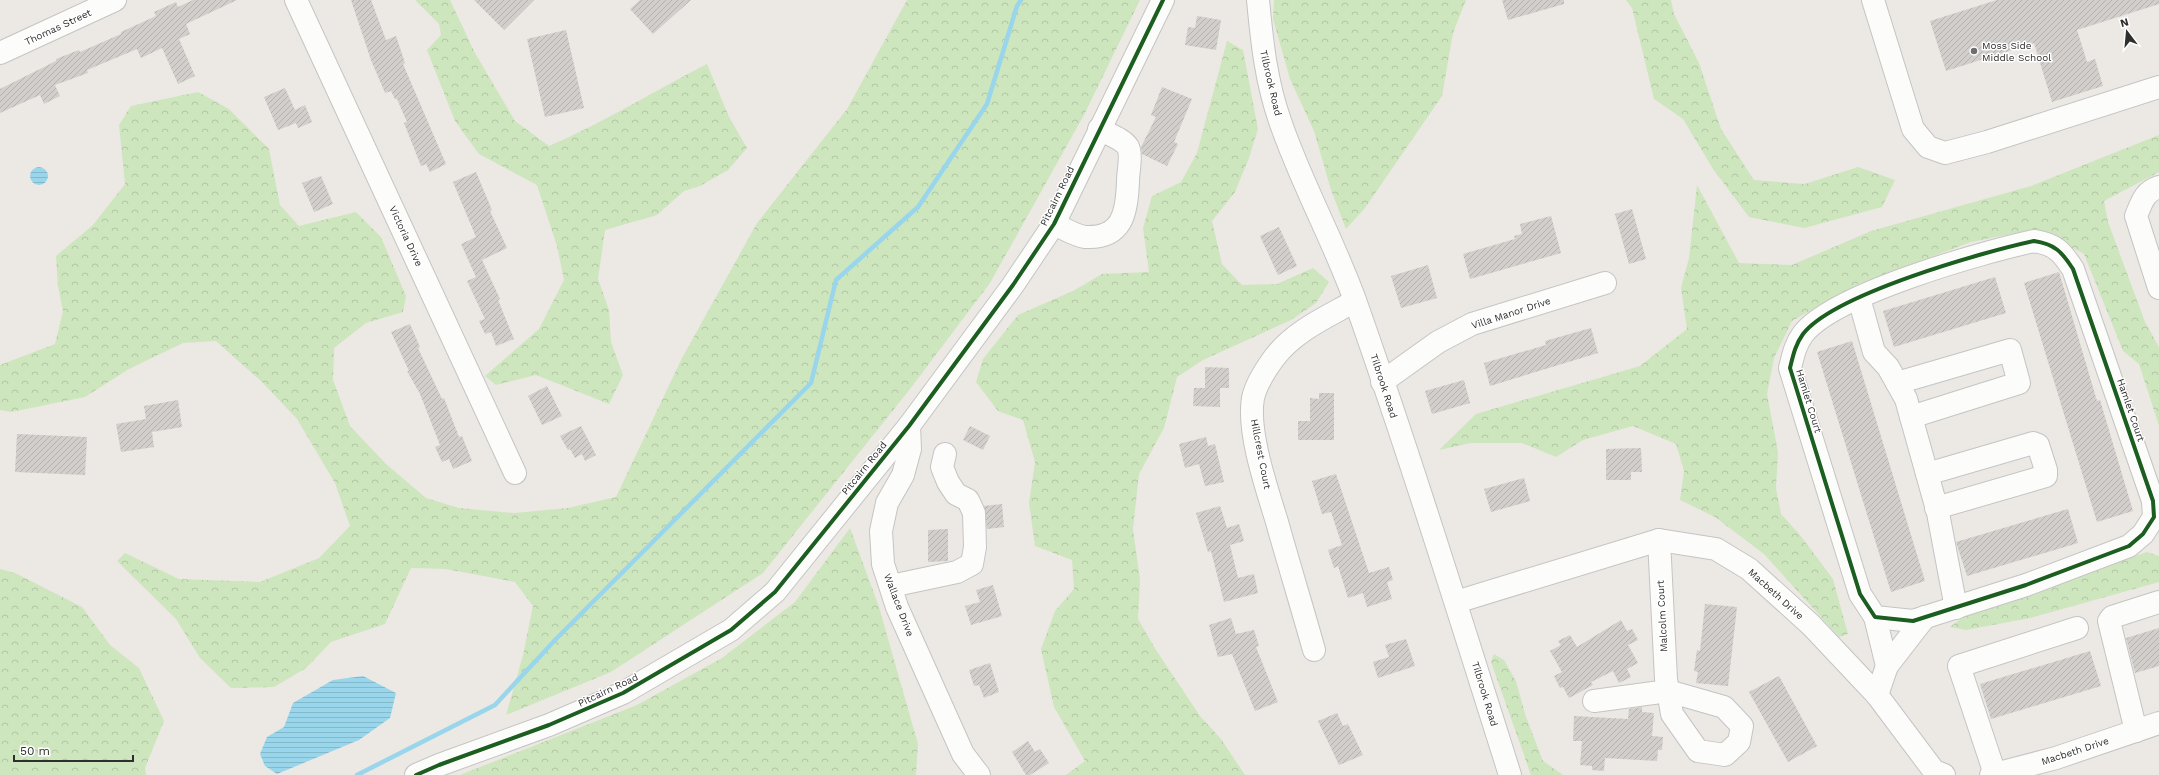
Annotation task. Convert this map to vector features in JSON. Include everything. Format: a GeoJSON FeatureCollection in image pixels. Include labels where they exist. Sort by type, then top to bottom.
{"type":"FeatureCollection","features":[{"type":"Feature","properties":{"kind":"street","name":"Thomas Street"},"geometry":{"type":"LineString","coordinates":[[2,47],[115,0]]}},
{"type":"Feature","properties":{"kind":"street","name":"Victoria Drive"},"geometry":{"type":"LineString","coordinates":[[296,0],[515,474]]}},
{"type":"Feature","properties":{"kind":"street","name":"Pitcairn Road"},"geometry":{"type":"LineString","coordinates":[[416,775],[439,765],[549,725],[623,693],[731,630],[775,592],[909,426],[1013,285],[1054,224],[1163,0]]}},
{"type":"Feature","properties":{"kind":"street","name":"Tilbrook Road"},"geometry":{"type":"LineString","coordinates":[[1258,0],[1263,58],[1279,119],[1297,169],[1355,301],[1456,602],[1510,775]]}},
{"type":"Feature","properties":{"kind":"street"},"geometry":{"type":"LineString","coordinates":[[1873,0],[1914,129],[1928,147],[1945,153],[1987,142],[2159,88]]}},
{"type":"Feature","properties":{"kind":"street"},"geometry":{"type":"LineString","coordinates":[[1054,224],[1084,237],[1104,235],[1117,229],[1122,220],[1128,201],[1129,151],[1123,142],[1099,129]]}},
{"type":"Feature","properties":{"kind":"street"},"geometry":{"type":"LineString","coordinates":[[2155,188],[2145,195],[2136,216],[2159,288]]}},
{"type":"Feature","properties":{"kind":"street","name":"Hamlet Court"},"geometry":{"type":"LineString","coordinates":[[1875,617],[1913,621],[2026,585],[2129,546],[2143,534],[2154,517],[2153,500],[2074,269],[2064,255],[2049,243],[2034,241],[2002,248],[1875,290],[1822,317],[1803,334],[1795,348],[1790,368],[1860,594],[1875,617],[1887,666]]}},
{"type":"Feature","properties":{"kind":"street","name":"Villa Manor Drive"},"geometry":{"type":"LineString","coordinates":[[1382,382],[1438,342],[1472,324],[1605,283]]}},
{"type":"Feature","properties":{"kind":"street"},"geometry":{"type":"LineString","coordinates":[[1859,298],[1874,352],[1888,367],[1906,398],[1936,508],[1956,608]]}},
{"type":"Feature","properties":{"kind":"street","name":"Hillcrest Court"},"geometry":{"type":"LineString","coordinates":[[1314,650],[1266,487],[1253,422],[1253,397],[1262,377],[1274,357],[1290,340],[1310,326],[1355,301]]}},
{"type":"Feature","properties":{"kind":"street"},"geometry":{"type":"LineString","coordinates":[[1897,383],[2010,350],[2019,383],[1911,417]]}},
{"type":"Feature","properties":{"kind":"street","name":"Wallace Drive"},"geometry":{"type":"LineString","coordinates":[[909,426],[910,449],[903,475],[887,503],[881,531],[883,564],[893,592],[963,754],[979,775]]}},
{"type":"Feature","properties":{"kind":"street"},"geometry":{"type":"LineString","coordinates":[[1927,474],[2033,443],[2038,445],[2046,470],[2046,476],[1936,508]]}},
{"type":"Feature","properties":{"kind":"street"},"geometry":{"type":"LineString","coordinates":[[893,592],[957,572],[972,564],[975,547],[974,513],[968,500],[956,494],[948,482],[942,467],[945,454]]}},
{"type":"Feature","properties":{"kind":"street","name":"Macbeth Drive"},"geometry":{"type":"LineString","coordinates":[[1456,602],[1659,540],[1716,549],[1749,569],[1811,626],[1877,695],[1936,774]]}},
{"type":"Feature","properties":{"kind":"street","name":"Malcolm Court"},"geometry":{"type":"LineString","coordinates":[[1594,701],[1668,692],[1659,540]]}},
{"type":"Feature","properties":{"kind":"street"},"geometry":{"type":"LineString","coordinates":[[893,592],[978,578]]}},
{"type":"Feature","properties":{"kind":"street"},"geometry":{"type":"LineString","coordinates":[[2136,731],[2109,621],[2112,617],[2159,602]]}},
{"type":"Feature","properties":{"kind":"street"},"geometry":{"type":"LineString","coordinates":[[1877,695],[1887,666],[1925,617]]}},
{"type":"Feature","properties":{"kind":"street"},"geometry":{"type":"LineString","coordinates":[[1993,774],[1960,666],[2077,628]]}},
{"type":"Feature","properties":{"kind":"street","name":"Macbeth Drive"},"geometry":{"type":"LineString","coordinates":[[1993,774],[2057,767],[2136,731],[2159,724]]}},
{"type":"Feature","properties":{"kind":"green space"},"geometry":{"type":"Polygon","coordinates":[[[415,0],[450,0],[475,53],[515,121],[549,146],[609,117],[707,64],[729,117],[747,148],[728,170],[700,186],[684,191],[657,215],[605,230],[598,279],[609,310],[611,342],[623,375],[609,404],[536,375],[496,385],[485,376],[539,329],[564,280],[557,246],[537,185],[479,154],[455,121],[427,50],[441,35],[439,24],[415,0]]]}},
{"type":"Feature","properties":{"kind":"green space"},"geometry":{"type":"Polygon","coordinates":[[[907,0],[1140,0],[1084,115],[990,283],[910,389],[763,573],[611,672],[506,715],[523,655],[533,606],[515,582],[446,569],[411,568],[385,624],[331,642],[306,668],[274,687],[231,688],[200,658],[176,619],[117,561],[125,553],[179,579],[260,582],[319,558],[350,526],[335,483],[297,419],[262,382],[216,341],[183,343],[129,369],[85,397],[11,412],[0,410],[0,365],[55,344],[63,311],[58,286],[56,256],[93,225],[125,184],[119,125],[131,106],[198,92],[229,109],[269,149],[280,205],[299,226],[356,212],[381,237],[406,296],[403,312],[366,323],[334,348],[333,380],[350,426],[386,464],[426,498],[459,508],[514,513],[568,508],[616,497],[682,358],[757,223],[847,109],[907,0]]]}},
{"type":"Feature","properties":{"kind":"green space"},"geometry":{"type":"Polygon","coordinates":[[[1274,0],[1466,0],[1453,33],[1442,96],[1365,208],[1346,229],[1331,190],[1314,131],[1290,79],[1273,19],[1274,0]]]}},
{"type":"Feature","properties":{"kind":"green space"},"geometry":{"type":"Polygon","coordinates":[[[1626,0],[1671,0],[1674,14],[1699,63],[1721,129],[1754,180],[1805,184],[1858,167],[1895,180],[1882,207],[1804,228],[1749,217],[1713,169],[1683,119],[1654,99],[1632,8],[1626,0]]]}},
{"type":"Feature","properties":{"kind":"green space"},"geometry":{"type":"Polygon","coordinates":[[[1227,41],[1243,50],[1258,129],[1249,158],[1235,192],[1212,221],[1222,264],[1242,285],[1277,284],[1313,268],[1329,282],[1316,303],[1291,320],[1203,360],[1177,377],[1164,428],[1139,474],[1133,529],[1140,580],[1138,619],[1156,650],[1200,716],[1221,739],[1245,775],[1066,775],[1085,761],[1054,707],[1041,649],[1055,611],[1074,589],[1072,560],[1035,546],[1029,503],[1035,462],[1023,420],[998,411],[976,382],[983,359],[1018,315],[1073,291],[1102,274],[1149,272],[1143,228],[1152,196],[1181,182],[1197,153],[1227,41]]]}},
{"type":"Feature","properties":{"kind":"green space"},"geometry":{"type":"Polygon","coordinates":[[[2159,135],[2159,172],[2104,201],[2108,222],[2145,322],[2159,347],[2159,426],[2139,364],[2123,351],[2084,254],[2037,229],[1971,242],[1856,285],[1792,321],[1774,358],[1767,394],[1778,452],[1776,488],[1781,514],[1800,535],[1833,579],[1848,634],[1839,637],[1764,554],[1715,517],[1680,500],[1684,471],[1676,444],[1633,426],[1583,440],[1556,457],[1522,443],[1471,443],[1439,450],[1476,414],[1640,366],[1687,329],[1681,288],[1689,258],[1697,185],[1739,263],[1792,265],[1871,231],[2031,186],[2159,135]]]}},
{"type":"Feature","properties":{"kind":"green space"},"geometry":{"type":"Polygon","coordinates":[[[850,528],[879,607],[918,744],[916,775],[460,775],[637,705],[722,658],[795,602],[850,528]]]}},
{"type":"Feature","properties":{"kind":"green space"},"geometry":{"type":"Polygon","coordinates":[[[2147,552],[2159,556],[2159,582],[2030,618],[1966,630],[1950,627],[1966,615],[2147,552]]]}},
{"type":"Feature","properties":{"kind":"green space"},"geometry":{"type":"Polygon","coordinates":[[[0,569],[15,573],[82,607],[110,645],[139,668],[164,721],[145,768],[146,775],[0,775],[0,569]]]}},
{"type":"Feature","properties":{"kind":"green space"},"geometry":{"type":"Polygon","coordinates":[[[1494,654],[1504,660],[1516,681],[1526,717],[1543,761],[1563,775],[1531,775],[1491,662],[1494,654]]]}},
{"type":"Feature","properties":{"kind":"water"},"geometry":{"type":"Polygon","coordinates":[[[39,167],[45,170],[48,176],[45,182],[39,185],[33,182],[30,176],[33,170],[39,167]]]}},
{"type":"Feature","properties":{"kind":"water"},"geometry":{"type":"Polygon","coordinates":[[[363,676],[396,693],[390,718],[359,740],[277,774],[265,766],[260,754],[267,737],[284,727],[293,703],[333,680],[363,676]]]}},
{"type":"Feature","properties":{"kind":"building"},"geometry":{"type":"Polygon","coordinates":[[[193,0],[237,0],[186,24],[190,34],[179,39],[195,76],[178,84],[162,48],[141,58],[137,49],[87,70],[88,73],[55,85],[60,96],[44,104],[40,95],[0,113],[0,89],[56,61],[56,59],[79,50],[80,52],[121,34],[121,32],[156,16],[154,12],[176,2],[178,7],[193,0]]]}},
{"type":"Feature","properties":{"kind":"building"},"geometry":{"type":"Polygon","coordinates":[[[351,0],[371,0],[386,40],[396,36],[405,63],[403,64],[446,164],[430,172],[426,164],[421,166],[404,123],[407,122],[397,99],[395,99],[391,91],[385,93],[371,60],[351,0]]]}},
{"type":"Feature","properties":{"kind":"building"},"geometry":{"type":"Polygon","coordinates":[[[474,0],[534,0],[504,30],[474,0]]]}},
{"type":"Feature","properties":{"kind":"building"},"geometry":{"type":"Polygon","coordinates":[[[640,0],[691,0],[653,34],[630,9],[640,0]]]}},
{"type":"Feature","properties":{"kind":"building"},"geometry":{"type":"Polygon","coordinates":[[[1502,0],[1564,0],[1564,4],[1508,20],[1502,0]]]}},
{"type":"Feature","properties":{"kind":"building","name":"Moss Side Middle School"},"geometry":{"type":"Polygon","coordinates":[[[1997,0],[2159,0],[2159,4],[2077,30],[2087,62],[2095,59],[2103,86],[2052,102],[2034,43],[1946,71],[1930,21],[1997,0]]]}},
{"type":"Feature","properties":{"kind":"building"},"geometry":{"type":"Polygon","coordinates":[[[1197,16],[1221,20],[1216,50],[1185,45],[1188,27],[1195,28],[1197,16]]]}},
{"type":"Feature","properties":{"kind":"building"},"geometry":{"type":"Polygon","coordinates":[[[566,30],[584,108],[545,117],[527,39],[566,30]]]}},
{"type":"Feature","properties":{"kind":"building"},"geometry":{"type":"Polygon","coordinates":[[[1162,87],[1192,99],[1174,142],[1178,144],[1167,166],[1142,154],[1141,147],[1156,117],[1151,115],[1162,87]]]}},
{"type":"Feature","properties":{"kind":"building"},"geometry":{"type":"Polygon","coordinates":[[[285,88],[295,110],[305,105],[312,122],[298,128],[296,123],[278,130],[264,97],[285,88]]]}},
{"type":"Feature","properties":{"kind":"building"},"geometry":{"type":"Polygon","coordinates":[[[476,172],[492,210],[490,211],[507,248],[482,260],[500,299],[498,300],[514,339],[496,346],[491,332],[485,334],[479,321],[485,319],[467,281],[476,277],[461,244],[476,237],[453,182],[476,172]]]}},
{"type":"Feature","properties":{"kind":"building"},"geometry":{"type":"Polygon","coordinates":[[[321,176],[333,204],[314,212],[302,183],[321,176]]]}},
{"type":"Feature","properties":{"kind":"building"},"geometry":{"type":"Polygon","coordinates":[[[1632,209],[1646,259],[1629,264],[1615,214],[1632,209]]]}},
{"type":"Feature","properties":{"kind":"building"},"geometry":{"type":"Polygon","coordinates":[[[1551,216],[1561,253],[1470,279],[1463,254],[1515,239],[1514,236],[1522,234],[1520,224],[1551,216]]]}},
{"type":"Feature","properties":{"kind":"building"},"geometry":{"type":"Polygon","coordinates":[[[1279,227],[1297,266],[1278,275],[1260,236],[1279,227]]]}},
{"type":"Feature","properties":{"kind":"building"},"geometry":{"type":"Polygon","coordinates":[[[1428,265],[1437,298],[1401,308],[1391,276],[1428,265]]]}},
{"type":"Feature","properties":{"kind":"building"},"geometry":{"type":"Polygon","coordinates":[[[2059,272],[2097,401],[2100,400],[2133,511],[2097,522],[2024,283],[2059,272]]]}},
{"type":"Feature","properties":{"kind":"building"},"geometry":{"type":"Polygon","coordinates":[[[1995,277],[2006,313],[1894,347],[1883,311],[1995,277]]]}},
{"type":"Feature","properties":{"kind":"building"},"geometry":{"type":"Polygon","coordinates":[[[410,324],[420,347],[418,348],[442,399],[444,398],[459,437],[462,436],[472,461],[453,469],[449,459],[442,462],[435,447],[440,445],[420,394],[407,371],[409,371],[391,332],[410,324]]]}},
{"type":"Feature","properties":{"kind":"building"},"geometry":{"type":"Polygon","coordinates":[[[1591,328],[1598,353],[1490,386],[1484,363],[1546,345],[1545,341],[1591,328]]]}},
{"type":"Feature","properties":{"kind":"building"},"geometry":{"type":"Polygon","coordinates":[[[1852,341],[1925,581],[1891,592],[1817,352],[1852,341]]]}},
{"type":"Feature","properties":{"kind":"building"},"geometry":{"type":"Polygon","coordinates":[[[1205,367],[1229,368],[1229,388],[1220,388],[1220,407],[1193,406],[1194,388],[1205,388],[1205,367]]]}},
{"type":"Feature","properties":{"kind":"building"},"geometry":{"type":"Polygon","coordinates":[[[1464,380],[1470,403],[1432,414],[1425,391],[1464,380]]]}},
{"type":"Feature","properties":{"kind":"building"},"geometry":{"type":"Polygon","coordinates":[[[547,386],[562,416],[542,425],[528,396],[547,386]]]}},
{"type":"Feature","properties":{"kind":"building"},"geometry":{"type":"Polygon","coordinates":[[[1319,393],[1334,393],[1334,440],[1298,440],[1298,421],[1310,421],[1310,398],[1319,399],[1319,393]]]}},
{"type":"Feature","properties":{"kind":"building"},"geometry":{"type":"Polygon","coordinates":[[[178,400],[182,427],[152,432],[154,447],[121,452],[116,424],[146,419],[144,406],[178,400]]]}},
{"type":"Feature","properties":{"kind":"building"},"geometry":{"type":"Polygon","coordinates":[[[581,426],[596,455],[585,461],[582,454],[575,458],[570,449],[568,450],[560,436],[581,426]]]}},
{"type":"Feature","properties":{"kind":"building"},"geometry":{"type":"Polygon","coordinates":[[[970,426],[990,436],[983,450],[963,440],[970,426]]]}},
{"type":"Feature","properties":{"kind":"building"},"geometry":{"type":"Polygon","coordinates":[[[17,434],[87,437],[85,475],[15,472],[17,434]]]}},
{"type":"Feature","properties":{"kind":"building"},"geometry":{"type":"Polygon","coordinates":[[[1206,437],[1208,446],[1215,444],[1224,482],[1205,486],[1199,464],[1185,468],[1179,444],[1206,437]]]}},
{"type":"Feature","properties":{"kind":"building"},"geometry":{"type":"Polygon","coordinates":[[[1641,448],[1642,472],[1631,472],[1631,480],[1606,480],[1606,449],[1641,448]]]}},
{"type":"Feature","properties":{"kind":"building"},"geometry":{"type":"Polygon","coordinates":[[[1336,474],[1369,573],[1389,567],[1393,580],[1387,582],[1392,599],[1367,607],[1363,593],[1348,598],[1338,566],[1334,568],[1328,550],[1342,545],[1331,512],[1322,514],[1312,481],[1336,474]]]}},
{"type":"Feature","properties":{"kind":"building"},"geometry":{"type":"Polygon","coordinates":[[[1524,478],[1530,501],[1491,512],[1484,489],[1524,478]]]}},
{"type":"Feature","properties":{"kind":"building"},"geometry":{"type":"Polygon","coordinates":[[[1002,504],[1004,527],[987,529],[984,506],[1002,504]]]}},
{"type":"Feature","properties":{"kind":"building"},"geometry":{"type":"Polygon","coordinates":[[[1220,506],[1227,528],[1239,524],[1244,541],[1230,545],[1238,578],[1254,574],[1258,593],[1224,602],[1211,551],[1208,552],[1196,513],[1220,506]]]}},
{"type":"Feature","properties":{"kind":"building"},"geometry":{"type":"Polygon","coordinates":[[[2068,509],[2078,543],[1967,576],[1956,542],[2068,509]]]}},
{"type":"Feature","properties":{"kind":"building"},"geometry":{"type":"Polygon","coordinates":[[[948,529],[948,561],[928,562],[928,530],[948,529]]]}},
{"type":"Feature","properties":{"kind":"building"},"geometry":{"type":"Polygon","coordinates":[[[993,585],[1002,616],[971,625],[965,606],[980,602],[976,590],[993,585]]]}},
{"type":"Feature","properties":{"kind":"building"},"geometry":{"type":"Polygon","coordinates":[[[1705,604],[1737,607],[1728,686],[1696,683],[1698,672],[1694,671],[1697,650],[1700,651],[1705,604]]]}},
{"type":"Feature","properties":{"kind":"building"},"geometry":{"type":"Polygon","coordinates":[[[1231,618],[1236,634],[1254,630],[1259,646],[1256,647],[1278,702],[1255,711],[1232,654],[1218,657],[1209,625],[1231,618]]]}},
{"type":"Feature","properties":{"kind":"building"},"geometry":{"type":"Polygon","coordinates":[[[1621,620],[1627,631],[1632,629],[1638,640],[1628,645],[1638,663],[1627,669],[1631,677],[1619,683],[1613,671],[1591,682],[1593,685],[1569,698],[1563,687],[1560,688],[1554,676],[1562,672],[1550,651],[1561,645],[1558,641],[1570,635],[1577,647],[1621,620]]]}},
{"type":"Feature","properties":{"kind":"building"},"geometry":{"type":"Polygon","coordinates":[[[2159,628],[2159,666],[2135,673],[2126,638],[2159,628]]]}},
{"type":"Feature","properties":{"kind":"building"},"geometry":{"type":"Polygon","coordinates":[[[1406,639],[1415,666],[1378,678],[1373,662],[1389,657],[1385,645],[1406,639]]]}},
{"type":"Feature","properties":{"kind":"building"},"geometry":{"type":"Polygon","coordinates":[[[2090,651],[2101,686],[1991,719],[1980,684],[2090,651]]]}},
{"type":"Feature","properties":{"kind":"building"},"geometry":{"type":"Polygon","coordinates":[[[990,663],[999,692],[984,698],[979,685],[974,686],[969,670],[990,663]]]}},
{"type":"Feature","properties":{"kind":"building"},"geometry":{"type":"Polygon","coordinates":[[[1779,676],[1817,746],[1788,762],[1749,692],[1779,676]]]}},
{"type":"Feature","properties":{"kind":"building"},"geometry":{"type":"Polygon","coordinates":[[[1642,707],[1642,712],[1654,713],[1652,736],[1663,737],[1662,750],[1658,750],[1657,761],[1605,758],[1604,771],[1592,770],[1592,766],[1580,765],[1582,741],[1573,741],[1574,716],[1628,719],[1629,709],[1642,707]]]}},
{"type":"Feature","properties":{"kind":"building"},"geometry":{"type":"Polygon","coordinates":[[[1337,713],[1343,726],[1348,724],[1363,755],[1339,765],[1318,721],[1337,713]]]}},
{"type":"Feature","properties":{"kind":"building"},"geometry":{"type":"Polygon","coordinates":[[[1028,741],[1035,752],[1040,749],[1049,763],[1030,775],[1026,775],[1012,752],[1028,741]]]}},
{"type":"Feature","properties":{"kind":"waterway"},"geometry":{"type":"LineString","coordinates":[[357,775],[495,705],[556,639],[811,383],[836,280],[918,207],[987,104],[1017,6],[1021,0]]}},
{"type":"Feature","properties":{"kind":"cycle path"},"geometry":{"type":"LineString","coordinates":[[416,775],[439,765],[549,725],[623,693],[731,630],[775,592],[909,426],[1013,285],[1054,224],[1163,0]]}},
{"type":"Feature","properties":{"kind":"cycle path"},"geometry":{"type":"LineString","coordinates":[[2034,241],[2053,247],[2061,253],[2073,269],[2153,501],[2154,517],[2143,534],[2129,546],[2026,585],[1913,621],[1875,617],[1860,594],[1790,368],[1796,346],[1803,334],[1820,319],[1845,304],[1876,290],[1947,265],[2034,241]]}},
{"type":"Feature","properties":{"kind":"place","name":"Moss Side Middle School"},"geometry":{"type":"Point","coordinates":[1974,51]}}]}
